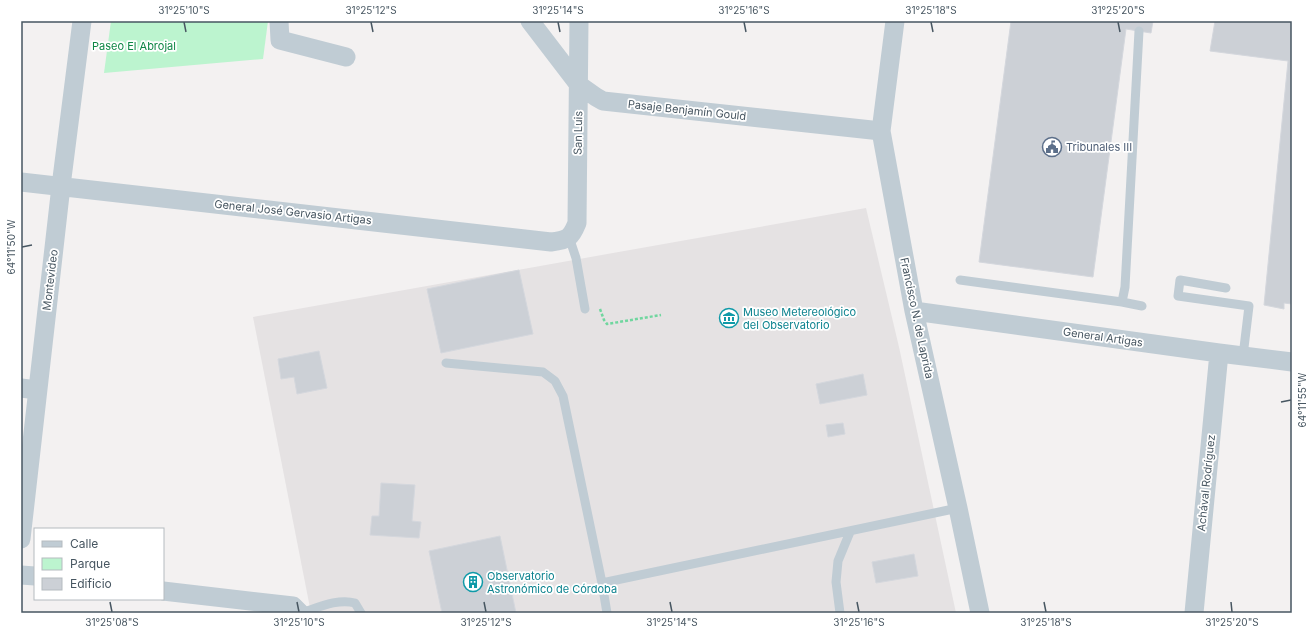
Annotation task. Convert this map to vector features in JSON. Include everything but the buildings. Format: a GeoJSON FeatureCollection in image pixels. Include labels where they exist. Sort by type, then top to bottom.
{"type":"FeatureCollection","features":[{"type":"Feature","properties":{"kind":"street","name":"Montevideo"},"geometry":{"type":"LineString","coordinates":[[21,539],[29,389],[61,186],[82,21]]}},
{"type":"Feature","properties":{"kind":"street"},"geometry":{"type":"LineString","coordinates":[[279,21],[280,40],[346,57]]}},
{"type":"Feature","properties":{"kind":"street","name":"Pasaje Benjamín Gould"},"geometry":{"type":"LineString","coordinates":[[530,21],[579,85],[596,98],[603,101],[880,132]]}},
{"type":"Feature","properties":{"kind":"street","name":"San Luis"},"geometry":{"type":"LineString","coordinates":[[567,239],[572,235],[577,223],[579,21]]}},
{"type":"Feature","properties":{"kind":"street","name":"Francisco N. de Laprida"},"geometry":{"type":"LineString","coordinates":[[896,21],[880,132],[914,311],[980,613]]}},
{"type":"Feature","properties":{"kind":"street","name":"General José Gervasio Artigas"},"geometry":{"type":"LineString","coordinates":[[21,182],[551,242],[567,239]]}},
{"type":"Feature","properties":{"kind":"street","name":"General Artigas"},"geometry":{"type":"LineString","coordinates":[[914,311],[1292,362]]}},
{"type":"Feature","properties":{"kind":"street","name":"Achával Rodríguez"},"geometry":{"type":"LineString","coordinates":[[1194,613],[1219,353]]}},
{"type":"Feature","properties":{"kind":"street"},"geometry":{"type":"LineString","coordinates":[[21,575],[34,576]]}},
{"type":"Feature","properties":{"kind":"street"},"geometry":{"type":"LineString","coordinates":[[164,591],[293,606],[301,613]]}},
{"type":"Feature","properties":{"kind":"lane"},"geometry":{"type":"LineString","coordinates":[[1122,302],[1126,278],[1139,31]]}},
{"type":"Feature","properties":{"kind":"lane"},"geometry":{"type":"LineString","coordinates":[[567,239],[576,258],[585,309]]}},
{"type":"Feature","properties":{"kind":"lane"},"geometry":{"type":"LineString","coordinates":[[960,280],[1142,306]]}},
{"type":"Feature","properties":{"kind":"lane"},"geometry":{"type":"LineString","coordinates":[[1226,288],[1180,280],[1178,296],[1249,306],[1243,356]]}},
{"type":"Feature","properties":{"kind":"lane"},"geometry":{"type":"LineString","coordinates":[[446,363],[543,372],[555,381],[562,396],[607,613]]}},
{"type":"Feature","properties":{"kind":"lane"},"geometry":{"type":"LineString","coordinates":[[602,583],[850,532],[958,508]]}},
{"type":"Feature","properties":{"kind":"lane"},"geometry":{"type":"LineString","coordinates":[[840,613],[836,582],[838,561],[850,532]]}},
{"type":"Feature","properties":{"kind":"lane"},"geometry":{"type":"LineString","coordinates":[[301,613],[338,602],[348,601],[355,603],[361,613]]}},
{"type":"Feature","properties":{"kind":"path"},"geometry":{"type":"LineString","coordinates":[[599,306],[607,324],[662,315]]}},
{"type":"Feature","properties":{"kind":"shaded area"},"geometry":{"type":"Polygon","coordinates":[[[866,208],[899,347],[956,613],[311,613],[253,317],[866,208]]]}},
{"type":"Feature","properties":{"kind":"green space","name":"Paseo El Abrojal"},"geometry":{"type":"Polygon","coordinates":[[[111,21],[268,21],[263,59],[104,73],[111,21]]]}},
{"type":"Feature","properties":{"kind":"place","name":"Tribunales III"},"geometry":{"type":"Point","coordinates":[1052,147]}},
{"type":"Feature","properties":{"kind":"place","name":"Museo Metereológico del Observatorio"},"geometry":{"type":"Point","coordinates":[729,318]}},
{"type":"Feature","properties":{"kind":"place","name":"Observatorio Astronómico de Córdoba"},"geometry":{"type":"Point","coordinates":[473,582]}}]}
